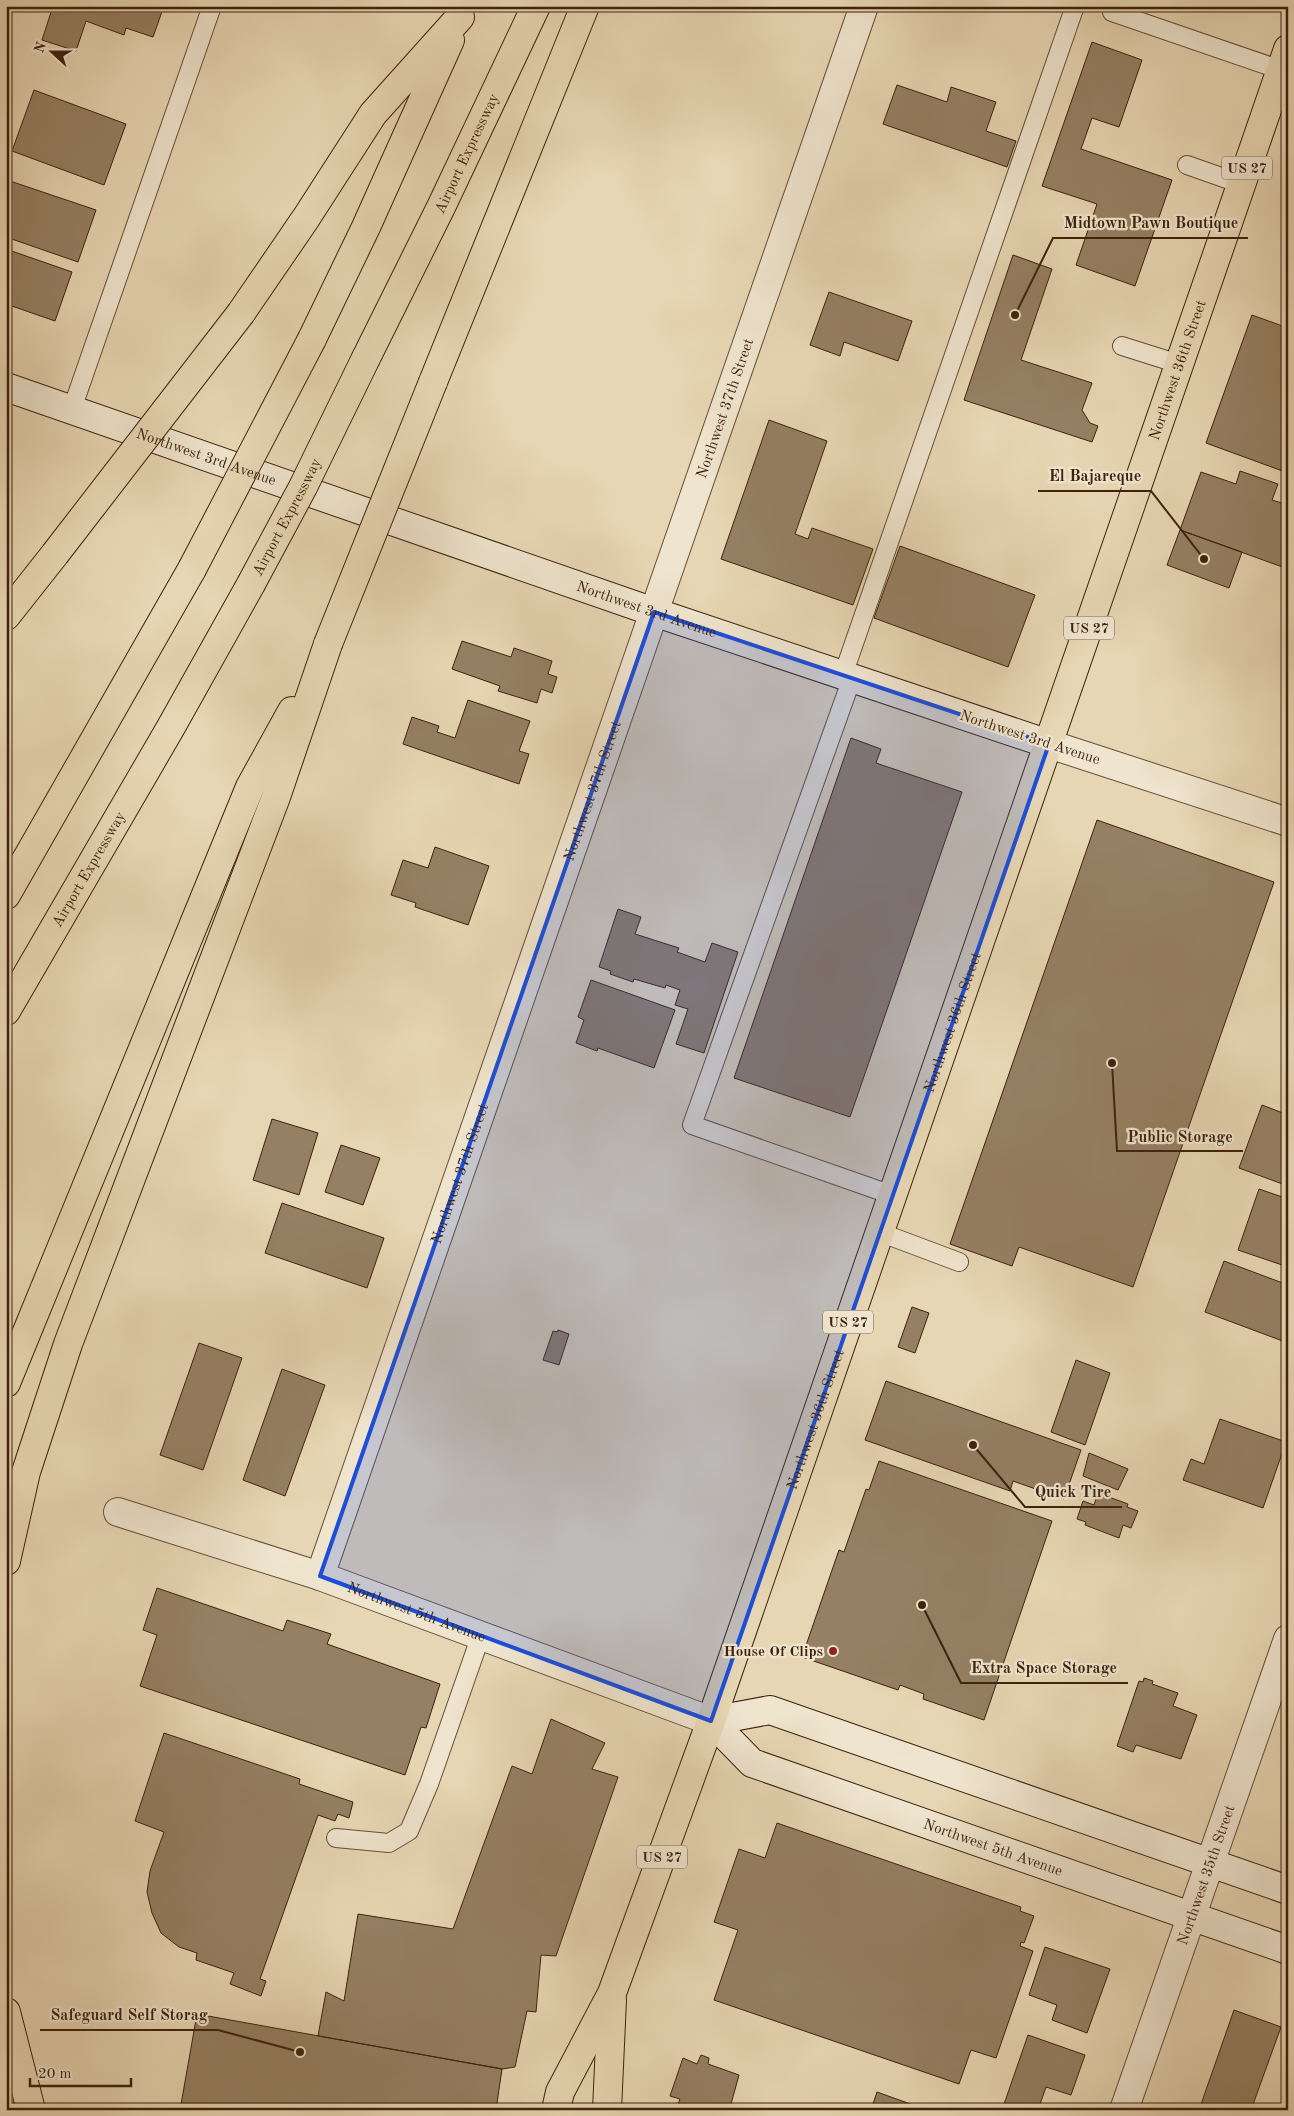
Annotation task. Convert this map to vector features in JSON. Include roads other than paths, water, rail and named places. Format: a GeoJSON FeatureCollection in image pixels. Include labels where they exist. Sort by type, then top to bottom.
{"type":"FeatureCollection","features":[{"type":"Feature","properties":{"kind":"main road","name":"Airport Expressway"},"geometry":{"type":"LineString","coordinates":[[6,1011],[171,727],[303,487],[442,205],[536,6]]}},
{"type":"Feature","properties":{"kind":"main road"},"geometry":{"type":"LineString","coordinates":[[6,1561],[26,1472],[68,1344],[276,797],[328,644],[586,6]]}},
{"type":"Feature","properties":{"kind":"main road"},"geometry":{"type":"LineString","coordinates":[[6,616],[241,314],[373,114],[463,12]]}},
{"type":"Feature","properties":{"kind":"main road"},"geometry":{"type":"LineString","coordinates":[[6,895],[192,569],[312,338],[366,227],[463,12]]}},
{"type":"Feature","properties":{"kind":"main road","name":"Northwest 36th Street"},"geometry":{"type":"LineString","coordinates":[[556,2110],[560,2092],[612,1993],[711,1721],[1284,60]]}},
{"type":"Feature","properties":{"kind":"main road"},"geometry":{"type":"LineString","coordinates":[[6,1382],[250,787],[328,644]]}},
{"type":"Feature","properties":{"kind":"main road","name":"Northwest 36th Street"},"geometry":{"type":"LineString","coordinates":[[607,2110],[612,1993]]}},
{"type":"Feature","properties":{"kind":"main road"},"geometry":{"type":"LineString","coordinates":[[6,2012],[31,2110]]}},
{"type":"Feature","properties":{"kind":"street","name":"Northwest 37th Street"},"geometry":{"type":"LineString","coordinates":[[320,1576],[864,6]]}},
{"type":"Feature","properties":{"kind":"street","name":"Northwest 3rd Avenue"},"geometry":{"type":"LineString","coordinates":[[6,387],[654,612],[1288,822]]}},
{"type":"Feature","properties":{"kind":"street","name":"Northwest 5th Avenue"},"geometry":{"type":"LineString","coordinates":[[118,1512],[320,1576],[711,1721],[752,1763],[1288,1950]]}},
{"type":"Feature","properties":{"kind":"street","name":"Northwest 35th Street"},"geometry":{"type":"LineString","coordinates":[[1124,2110],[1288,1639]]}},
{"type":"Feature","properties":{"kind":"street"},"geometry":{"type":"LineString","coordinates":[[711,1721],[770,1710],[1288,1890]]}},
{"type":"Feature","properties":{"kind":"lane"},"geometry":{"type":"LineString","coordinates":[[72,409],[212,6]]}},
{"type":"Feature","properties":{"kind":"lane"},"geometry":{"type":"LineString","coordinates":[[892,1195],[692,1125],[848,676],[1075,6]]}},
{"type":"Feature","properties":{"kind":"lane"},"geometry":{"type":"LineString","coordinates":[[1112,12],[1284,60]]}},
{"type":"Feature","properties":{"kind":"lane"},"geometry":{"type":"LineString","coordinates":[[1187,165],[1241,184]]}},
{"type":"Feature","properties":{"kind":"lane"},"geometry":{"type":"LineString","coordinates":[[1122,346],[1179,364]]}},
{"type":"Feature","properties":{"kind":"lane"},"geometry":{"type":"LineString","coordinates":[[879,1232],[959,1262]]}},
{"type":"Feature","properties":{"kind":"lane"},"geometry":{"type":"LineString","coordinates":[[336,1838],[390,1843],[409,1831],[429,1784],[480,1635]]}},
{"type":"Feature","properties":{"kind":"place","name":"Midtown Pawn Boutique"},"geometry":{"type":"Point","coordinates":[1015,315]}},
{"type":"Feature","properties":{"kind":"place","name":"El Bajareque"},"geometry":{"type":"Point","coordinates":[1204,559]}},
{"type":"Feature","properties":{"kind":"place","name":"Public Storage"},"geometry":{"type":"Point","coordinates":[1112,1063]}},
{"type":"Feature","properties":{"kind":"place","name":"Quick Tire"},"geometry":{"type":"Point","coordinates":[973,1445]}},
{"type":"Feature","properties":{"kind":"place","name":"Extra Space Storage"},"geometry":{"type":"Point","coordinates":[922,1605]}},
{"type":"Feature","properties":{"kind":"place","name":"House Of Clips"},"geometry":{"type":"Point","coordinates":[833,1651]}},
{"type":"Feature","properties":{"kind":"place","name":"Safeguard Self Storag"},"geometry":{"type":"Point","coordinates":[300,2052]}}]}
